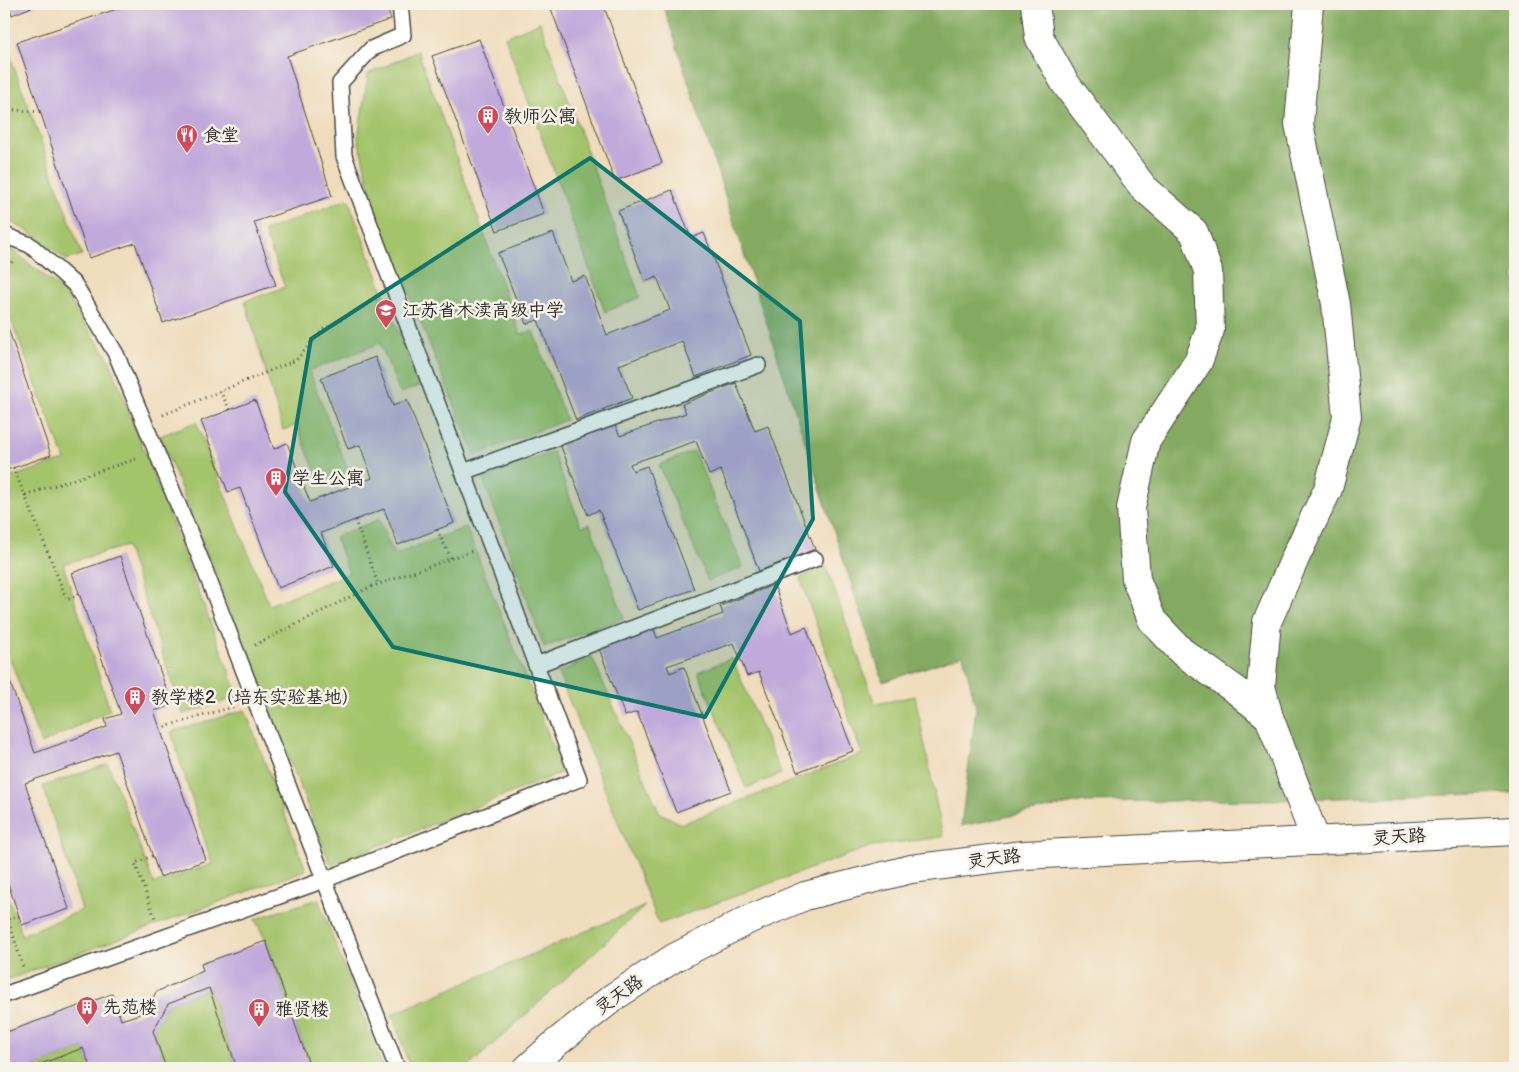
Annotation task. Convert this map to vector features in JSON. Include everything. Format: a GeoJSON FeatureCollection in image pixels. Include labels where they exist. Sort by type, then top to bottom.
{"type":"FeatureCollection","features":[{"type":"Feature","properties":{"kind":"street"},"geometry":{"type":"LineString","coordinates":[[1035,4],[1039,37],[1065,83],[1143,187],[1194,232],[1208,271],[1210,330],[1198,362],[1146,441],[1131,508],[1136,579],[1152,620],[1182,652],[1237,691],[1268,717]]}},
{"type":"Feature","properties":{"kind":"street"},"geometry":{"type":"LineString","coordinates":[[1309,4],[1299,124],[1336,304],[1347,417],[1328,489],[1267,622],[1261,686],[1268,717],[1316,841]]}},
{"type":"Feature","properties":{"kind":"street","name":"灵天路"},"geometry":{"type":"LineString","coordinates":[[528,1068],[615,996],[674,958],[750,918],[805,896],[911,869],[1023,855],[1515,831]]}},
{"type":"Feature","properties":{"kind":"lane"},"geometry":{"type":"LineString","coordinates":[[4,994],[324,880],[578,779],[344,156],[340,83],[371,49],[403,35],[400,4]]}},
{"type":"Feature","properties":{"kind":"lane"},"geometry":{"type":"LineString","coordinates":[[4,235],[30,245],[75,285],[116,354],[237,654],[397,1068]]}},
{"type":"Feature","properties":{"kind":"lane"},"geometry":{"type":"LineString","coordinates":[[463,472],[758,366]]}},
{"type":"Feature","properties":{"kind":"lane"},"geometry":{"type":"LineString","coordinates":[[536,666],[815,559]]}},
{"type":"Feature","properties":{"kind":"path"},"geometry":{"type":"LineString","coordinates":[[4,109],[41,112]]}},
{"type":"Feature","properties":{"kind":"path"},"geometry":{"type":"LineString","coordinates":[[144,423],[296,360],[324,329],[394,289]]}},
{"type":"Feature","properties":{"kind":"path"},"geometry":{"type":"LineString","coordinates":[[220,391],[230,410]]}},
{"type":"Feature","properties":{"kind":"path"},"geometry":{"type":"LineString","coordinates":[[25,495],[156,453]]}},
{"type":"Feature","properties":{"kind":"path"},"geometry":{"type":"LineString","coordinates":[[13,468],[67,600],[79,594]]}},
{"type":"Feature","properties":{"kind":"path"},"geometry":{"type":"LineString","coordinates":[[355,520],[378,584]]}},
{"type":"Feature","properties":{"kind":"path"},"geometry":{"type":"LineString","coordinates":[[437,530],[450,558]]}},
{"type":"Feature","properties":{"kind":"path"},"geometry":{"type":"LineString","coordinates":[[237,654],[378,584],[490,544]]}},
{"type":"Feature","properties":{"kind":"path"},"geometry":{"type":"LineString","coordinates":[[160,728],[254,700]]}},
{"type":"Feature","properties":{"kind":"path"},"geometry":{"type":"LineString","coordinates":[[152,856],[135,863],[162,938]]}},
{"type":"Feature","properties":{"kind":"path"},"geometry":{"type":"LineString","coordinates":[[19,916],[8,919],[28,986]]}},
{"type":"Feature","properties":{"kind":"highlighted area"},"geometry":{"type":"Polygon","coordinates":[[[590,158],[800,321],[813,519],[705,717],[393,647],[285,492],[311,339],[590,158]]]}},
{"type":"Feature","properties":{"kind":"green space"},"geometry":{"type":"Polygon","coordinates":[[[663,4],[1515,4],[1515,793],[1272,800],[1080,802],[961,826],[976,708],[963,655],[883,682],[663,4]]]}},
{"type":"Feature","properties":{"kind":"green space"},"geometry":{"type":"Polygon","coordinates":[[[540,22],[640,297],[605,312],[505,37],[540,22]]]}},
{"type":"Feature","properties":{"kind":"green space"},"geometry":{"type":"Polygon","coordinates":[[[4,39],[82,255],[66,260],[36,236],[4,218],[4,39]]]}},
{"type":"Feature","properties":{"kind":"green space"},"geometry":{"type":"Polygon","coordinates":[[[418,51],[520,334],[533,331],[566,420],[475,455],[376,214],[358,138],[368,74],[418,51]]]}},
{"type":"Feature","properties":{"kind":"green space"},"geometry":{"type":"Polygon","coordinates":[[[348,199],[419,386],[400,393],[380,343],[309,371],[349,473],[320,484],[297,425],[283,430],[245,301],[285,287],[264,231],[348,199]]]}},
{"type":"Feature","properties":{"kind":"green space"},"geometry":{"type":"Polygon","coordinates":[[[4,245],[9,247],[64,292],[109,359],[239,697],[183,714],[126,546],[63,564],[110,710],[41,744],[4,642],[4,479],[65,460],[4,302],[4,245]]]}},
{"type":"Feature","properties":{"kind":"green space"},"geometry":{"type":"Polygon","coordinates":[[[196,422],[269,605],[349,573],[335,537],[379,519],[394,555],[466,527],[563,772],[331,865],[160,436],[196,422]]]}},
{"type":"Feature","properties":{"kind":"green space"},"geometry":{"type":"Polygon","coordinates":[[[694,451],[743,567],[708,581],[659,465],[694,451]]]}},
{"type":"Feature","properties":{"kind":"green space"},"geometry":{"type":"Polygon","coordinates":[[[553,452],[581,527],[590,524],[624,618],[544,647],[483,478],[553,452]]]}},
{"type":"Feature","properties":{"kind":"green space"},"geometry":{"type":"Polygon","coordinates":[[[826,566],[875,704],[915,696],[943,837],[872,846],[659,924],[558,673],[592,657],[659,812],[681,824],[862,754],[800,578],[826,566]]]}},
{"type":"Feature","properties":{"kind":"green space"},"geometry":{"type":"Polygon","coordinates":[[[732,658],[781,774],[746,788],[698,672],[732,658]]]}},
{"type":"Feature","properties":{"kind":"green space"},"geometry":{"type":"Polygon","coordinates":[[[245,710],[306,870],[4,981],[4,887],[22,935],[82,910],[43,786],[108,764],[154,884],[212,864],[171,732],[245,710]]]}},
{"type":"Feature","properties":{"kind":"green space"},"geometry":{"type":"Polygon","coordinates":[[[318,899],[383,1068],[306,1068],[310,1066],[266,941],[255,919],[318,899]]]}},
{"type":"Feature","properties":{"kind":"green space"},"geometry":{"type":"Polygon","coordinates":[[[645,906],[467,1068],[410,1068],[392,1014],[645,906]]]}},
{"type":"Feature","properties":{"kind":"green space"},"geometry":{"type":"Polygon","coordinates":[[[209,988],[237,1068],[166,1068],[153,1031],[168,1004],[209,988]]]}},
{"type":"Feature","properties":{"kind":"green space"},"geometry":{"type":"Polygon","coordinates":[[[83,1048],[91,1068],[30,1068],[83,1048]]]}},
{"type":"Feature","properties":{"kind":"building"},"geometry":{"type":"Polygon","coordinates":[[[7,4],[39,4],[12,15],[7,4]]]}},
{"type":"Feature","properties":{"kind":"building","name":"食堂"},"geometry":{"type":"Polygon","coordinates":[[[132,4],[385,4],[391,19],[287,56],[332,196],[254,222],[276,285],[163,323],[135,243],[89,258],[17,42],[132,4]]]}},
{"type":"Feature","properties":{"kind":"building","name":"教师公寓"},"geometry":{"type":"Polygon","coordinates":[[[556,4],[603,4],[662,163],[615,181],[550,6],[556,4]]]}},
{"type":"Feature","properties":{"kind":"building","name":"教师公寓"},"geometry":{"type":"Polygon","coordinates":[[[479,39],[544,214],[497,231],[432,56],[479,39]]]}},
{"type":"Feature","properties":{"kind":"building"},"geometry":{"type":"Polygon","coordinates":[[[672,190],[691,238],[704,233],[751,355],[696,377],[682,341],[619,365],[632,398],[576,420],[538,320],[526,324],[498,253],[553,233],[571,281],[585,276],[607,335],[670,310],[657,277],[645,282],[618,211],[672,190]]]}},
{"type":"Feature","properties":{"kind":"building"},"geometry":{"type":"Polygon","coordinates":[[[4,316],[51,455],[4,471],[4,316]]]}},
{"type":"Feature","properties":{"kind":"building"},"geometry":{"type":"Polygon","coordinates":[[[375,357],[393,406],[407,400],[454,523],[398,545],[384,509],[321,533],[334,566],[278,588],[240,488],[228,492],[201,421],[255,400],[274,449],[287,443],[310,502],[372,478],[360,445],[348,449],[321,378],[375,357]]]}},
{"type":"Feature","properties":{"kind":"building"},"geometry":{"type":"Polygon","coordinates":[[[736,383],[755,431],[768,426],[815,549],[759,571],[721,470],[709,475],[696,441],[630,464],[633,471],[647,466],[694,589],[638,610],[599,510],[588,515],[560,444],[614,423],[620,436],[686,413],[682,404],[736,383]]]}},
{"type":"Feature","properties":{"kind":"building","name":"教学楼2（培东实验基地）"},"geometry":{"type":"Polygon","coordinates":[[[120,556],[172,705],[154,711],[206,860],[160,877],[116,751],[25,783],[69,909],[22,925],[4,872],[4,665],[35,753],[107,727],[105,719],[121,714],[72,573],[120,556]]]}},
{"type":"Feature","properties":{"kind":"building"},"geometry":{"type":"Polygon","coordinates":[[[774,585],[792,633],[806,627],[853,751],[797,772],[759,672],[747,676],[734,643],[667,666],[670,673],[684,667],[731,791],[676,812],[637,712],[625,716],[598,646],[652,624],[657,638],[723,614],[720,606],[774,585]]]}},
{"type":"Feature","properties":{"kind":"building"},"geometry":{"type":"Polygon","coordinates":[[[266,941],[310,1067],[237,1068],[209,988],[168,1004],[153,1031],[166,1068],[91,1068],[83,1048],[30,1068],[4,1068],[4,1033],[112,994],[121,1020],[146,1012],[156,992],[203,971],[201,964],[266,941]]]}},
{"type":"Feature","properties":{"kind":"place","name":"教师公寓"},"geometry":{"type":"Point","coordinates":[488,135]}},
{"type":"Feature","properties":{"kind":"place","name":"食堂"},"geometry":{"type":"Point","coordinates":[187,154]}},
{"type":"Feature","properties":{"kind":"place","name":"江苏省木渎高级中学"},"geometry":{"type":"Point","coordinates":[386,329]}},
{"type":"Feature","properties":{"kind":"place","name":"学生公寓"},"geometry":{"type":"Point","coordinates":[276,497]}},
{"type":"Feature","properties":{"kind":"place","name":"教学楼2（培东实验基地）"},"geometry":{"type":"Point","coordinates":[135,716]}},
{"type":"Feature","properties":{"kind":"place","name":"先范楼"},"geometry":{"type":"Point","coordinates":[87,1026]}},
{"type":"Feature","properties":{"kind":"place","name":"雅贤楼"},"geometry":{"type":"Point","coordinates":[259,1028]}}]}
